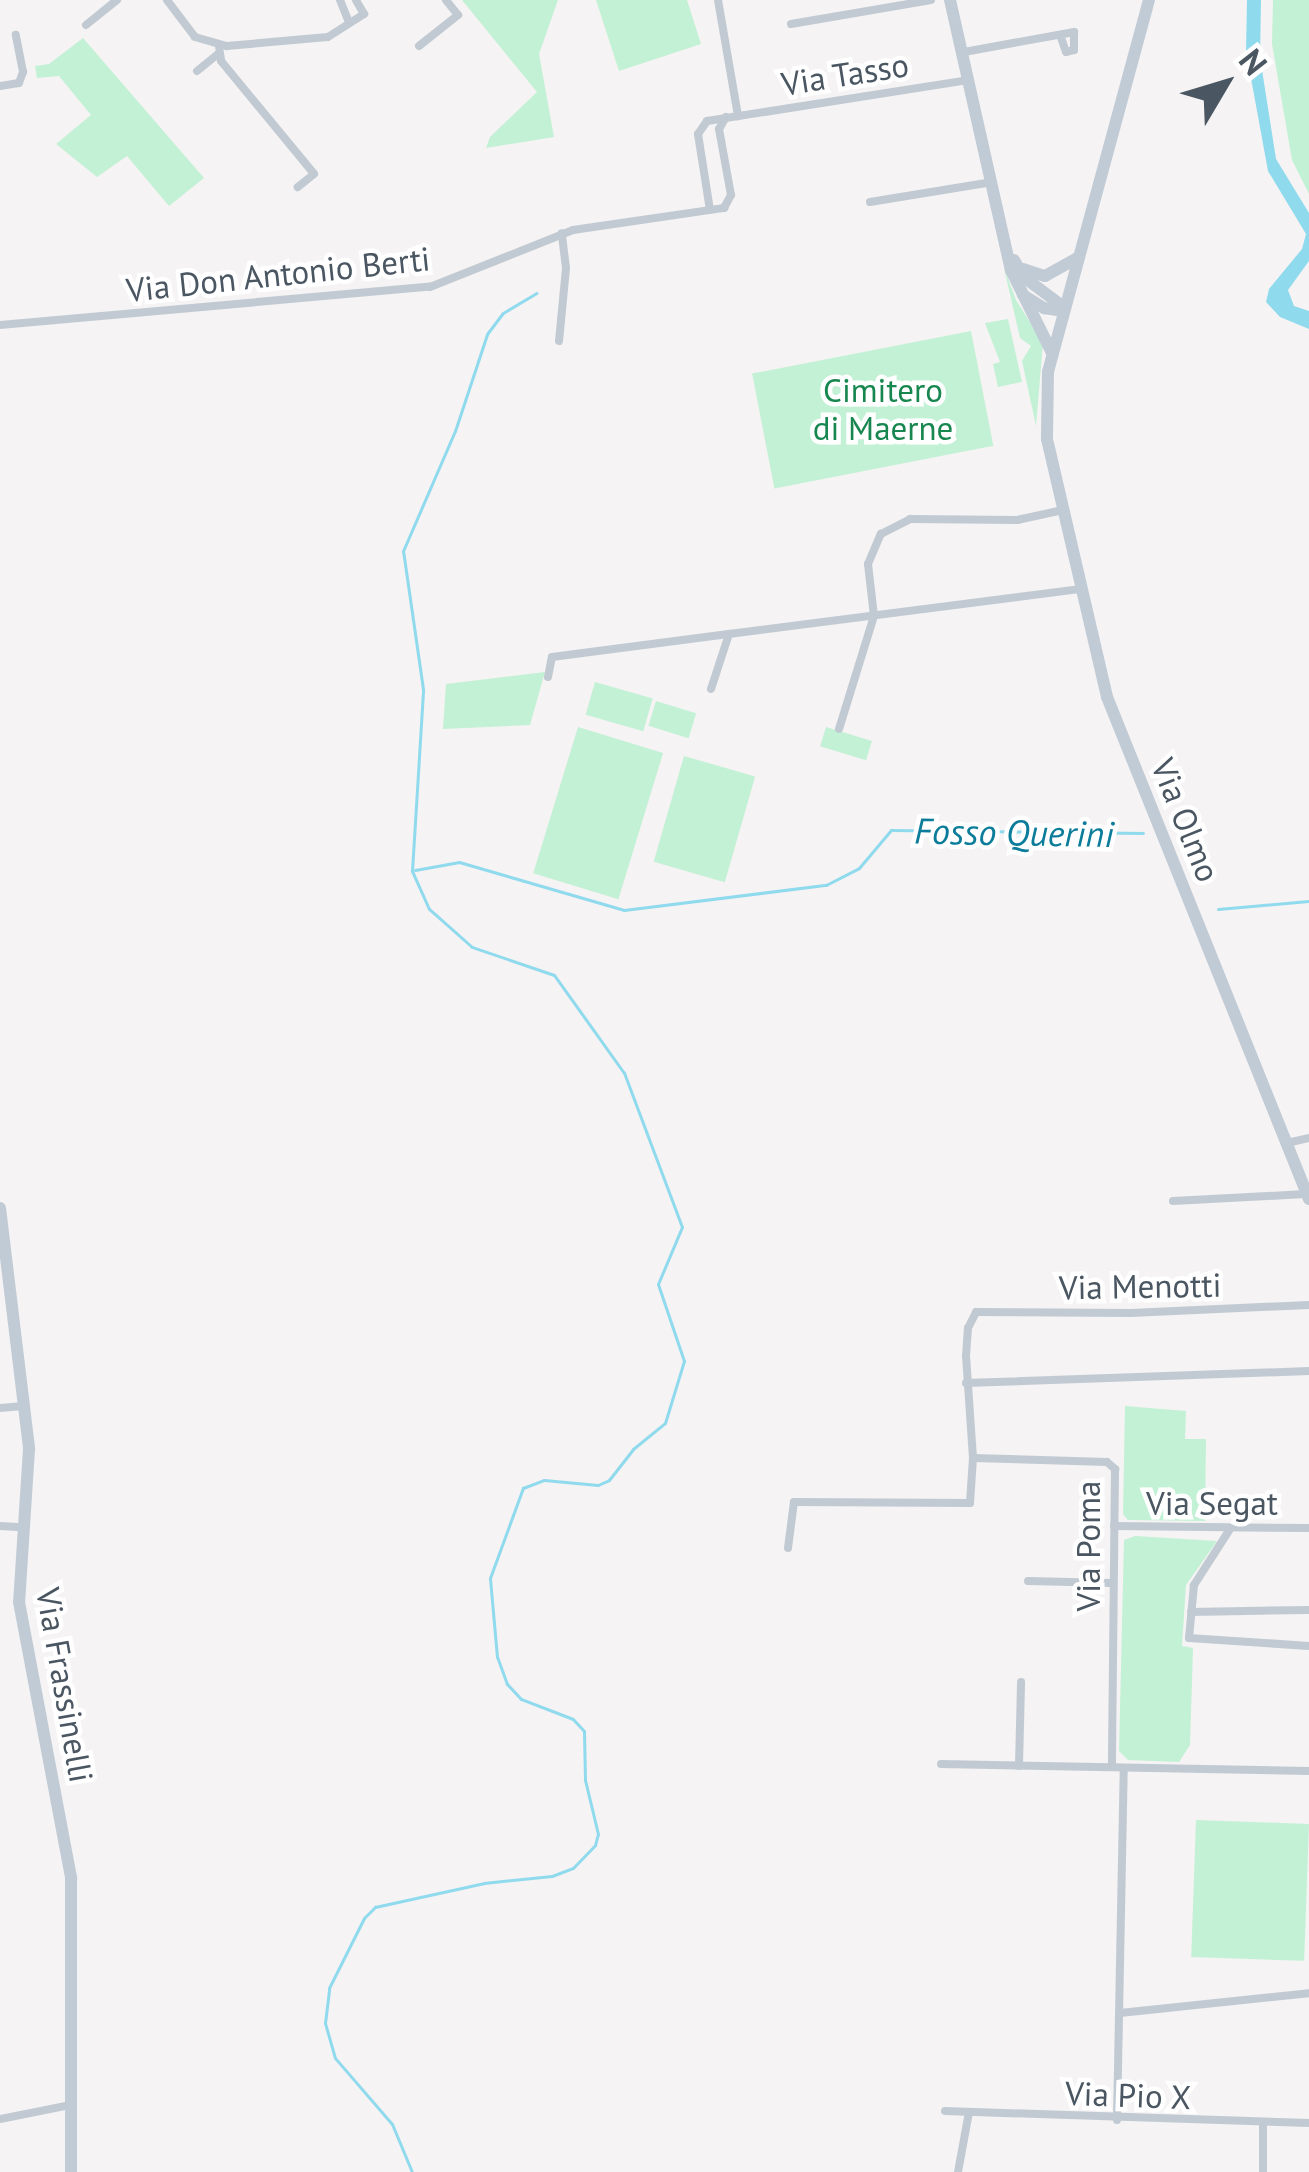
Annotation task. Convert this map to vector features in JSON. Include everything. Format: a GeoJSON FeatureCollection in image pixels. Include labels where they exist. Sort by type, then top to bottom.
{"type":"FeatureCollection","features":[{"type":"Feature","properties":{"kind":"street"},"geometry":{"type":"LineString","coordinates":[[86,26],[117,0]]}},
{"type":"Feature","properties":{"kind":"street"},"geometry":{"type":"LineString","coordinates":[[166,0],[181,25],[219,50],[314,174],[298,187]]}},
{"type":"Feature","properties":{"kind":"street"},"geometry":{"type":"LineString","coordinates":[[340,0],[348,20],[354,22],[364,9],[356,0]]}},
{"type":"Feature","properties":{"kind":"street"},"geometry":{"type":"LineString","coordinates":[[418,46],[458,15],[446,0]]}},
{"type":"Feature","properties":{"kind":"street"},"geometry":{"type":"LineString","coordinates":[[718,0],[738,116]]}},
{"type":"Feature","properties":{"kind":"street"},"geometry":{"type":"LineString","coordinates":[[791,24],[931,0]]}},
{"type":"Feature","properties":{"kind":"street"},"geometry":{"type":"LineString","coordinates":[[950,0],[1018,290],[1052,353]]}},
{"type":"Feature","properties":{"kind":"street","name":"Via Olmo"},"geometry":{"type":"LineString","coordinates":[[1149,0],[1052,353],[1044,414],[1113,713],[1308,1196]]}},
{"type":"Feature","properties":{"kind":"street"},"geometry":{"type":"LineString","coordinates":[[197,71],[219,50],[323,38],[348,20]]}},
{"type":"Feature","properties":{"kind":"street"},"geometry":{"type":"LineString","coordinates":[[0,86],[19,82],[23,72],[16,35]]}},
{"type":"Feature","properties":{"kind":"street"},"geometry":{"type":"LineString","coordinates":[[964,52],[1060,35]]}},
{"type":"Feature","properties":{"kind":"street","name":"Via Tasso"},"geometry":{"type":"LineString","coordinates":[[726,118],[971,79]]}},
{"type":"Feature","properties":{"kind":"street"},"geometry":{"type":"LineString","coordinates":[[710,210],[698,134],[707,121],[726,118]]}},
{"type":"Feature","properties":{"kind":"street"},"geometry":{"type":"LineString","coordinates":[[559,341],[566,268],[557,235],[730,203],[719,129],[726,118]]}},
{"type":"Feature","properties":{"kind":"street"},"geometry":{"type":"LineString","coordinates":[[870,202],[993,182]]}},
{"type":"Feature","properties":{"kind":"street","name":"Via Don Antonio Berti"},"geometry":{"type":"LineString","coordinates":[[0,325],[430,287],[557,235]]}},
{"type":"Feature","properties":{"kind":"street"},"geometry":{"type":"LineString","coordinates":[[1007,248],[1025,278],[1065,309]]}},
{"type":"Feature","properties":{"kind":"street"},"geometry":{"type":"LineString","coordinates":[[1015,263],[1045,277],[1080,256]]}},
{"type":"Feature","properties":{"kind":"street"},"geometry":{"type":"LineString","coordinates":[[1018,290],[1044,308],[1065,309]]}},
{"type":"Feature","properties":{"kind":"street"},"geometry":{"type":"LineString","coordinates":[[839,729],[874,613],[869,556],[876,541],[894,524],[919,519],[1017,520],[1063,510]]}},
{"type":"Feature","properties":{"kind":"street"},"geometry":{"type":"LineString","coordinates":[[548,677],[552,656],[1081,589]]}},
{"type":"Feature","properties":{"kind":"street"},"geometry":{"type":"LineString","coordinates":[[711,689],[729,634]]}},
{"type":"Feature","properties":{"kind":"street"},"geometry":{"type":"LineString","coordinates":[[1287,1143],[1309,1138]]}},
{"type":"Feature","properties":{"kind":"street"},"geometry":{"type":"LineString","coordinates":[[1172,1201],[1308,1196]]}},
{"type":"Feature","properties":{"kind":"street","name":"Via Frassinelli"},"geometry":{"type":"LineString","coordinates":[[0,1208],[29,1448],[22,1527],[23,1636],[71,1878],[71,2172]]}},
{"type":"Feature","properties":{"kind":"street","name":"Via Menotti"},"geometry":{"type":"LineString","coordinates":[[966,1384],[973,1314],[1309,1305]]}},
{"type":"Feature","properties":{"kind":"street"},"geometry":{"type":"LineString","coordinates":[[0,1325],[16,1323]]}},
{"type":"Feature","properties":{"kind":"street"},"geometry":{"type":"LineString","coordinates":[[788,1548],[794,1502],[968,1505],[973,1458],[966,1384],[1309,1371]]}},
{"type":"Feature","properties":{"kind":"street"},"geometry":{"type":"LineString","coordinates":[[0,1408],[25,1406]]}},
{"type":"Feature","properties":{"kind":"street","name":"Via Poma"},"geometry":{"type":"LineString","coordinates":[[973,1458],[1107,1462],[1116,1475],[1112,1767]]}},
{"type":"Feature","properties":{"kind":"street"},"geometry":{"type":"LineString","coordinates":[[0,1526],[22,1527]]}},
{"type":"Feature","properties":{"kind":"street","name":"Via Segat"},"geometry":{"type":"LineString","coordinates":[[1114,1526],[1309,1528]]}},
{"type":"Feature","properties":{"kind":"street"},"geometry":{"type":"LineString","coordinates":[[1231,1529],[1194,1585],[1189,1638],[1309,1646]]}},
{"type":"Feature","properties":{"kind":"street"},"geometry":{"type":"LineString","coordinates":[[1028,1581],[1112,1582]]}},
{"type":"Feature","properties":{"kind":"street"},"geometry":{"type":"LineString","coordinates":[[1191,1612],[1309,1610]]}},
{"type":"Feature","properties":{"kind":"street"},"geometry":{"type":"LineString","coordinates":[[1019,1766],[1021,1682]]}},
{"type":"Feature","properties":{"kind":"street"},"geometry":{"type":"LineString","coordinates":[[941,1764],[1309,1772]]}},
{"type":"Feature","properties":{"kind":"street"},"geometry":{"type":"LineString","coordinates":[[1117,2120],[1124,1768]]}},
{"type":"Feature","properties":{"kind":"street"},"geometry":{"type":"LineString","coordinates":[[1119,2014],[1309,1993]]}},
{"type":"Feature","properties":{"kind":"street"},"geometry":{"type":"LineString","coordinates":[[0,2119],[70,2105]]}},
{"type":"Feature","properties":{"kind":"street","name":"Via Pio X"},"geometry":{"type":"LineString","coordinates":[[946,2111],[1309,2123]]}},
{"type":"Feature","properties":{"kind":"street"},"geometry":{"type":"LineString","coordinates":[[958,2172],[969,2112]]}},
{"type":"Feature","properties":{"kind":"street"},"geometry":{"type":"LineString","coordinates":[[1262,2172],[1263,2123]]}},
{"type":"Feature","properties":{"kind":"green space"},"geometry":{"type":"Polygon","coordinates":[[[462,0],[558,0],[539,54],[554,137],[486,148],[490,137],[537,92],[462,0]]]}},
{"type":"Feature","properties":{"kind":"green space"},"geometry":{"type":"Polygon","coordinates":[[[596,0],[687,0],[701,44],[619,71],[596,0]]]}},
{"type":"Feature","properties":{"kind":"green space"},"geometry":{"type":"Polygon","coordinates":[[[1273,0],[1309,0],[1309,194],[1292,160],[1272,44],[1273,0]]]}},
{"type":"Feature","properties":{"kind":"green space"},"geometry":{"type":"Polygon","coordinates":[[[83,38],[204,178],[169,206],[127,156],[97,177],[56,144],[91,115],[59,76],[37,78],[35,66],[49,64],[83,38]]]}},
{"type":"Feature","properties":{"kind":"green space"},"geometry":{"type":"Polygon","coordinates":[[[1004,268],[1016,300],[1043,343],[1036,426],[1022,361],[1031,346],[1020,338],[1004,268]]]}},
{"type":"Feature","properties":{"kind":"green space"},"geometry":{"type":"Polygon","coordinates":[[[1008,319],[1022,382],[998,387],[993,364],[1000,362],[985,323],[1008,319]]]}},
{"type":"Feature","properties":{"kind":"green space","name":"Cimitero di Maerne"},"geometry":{"type":"Polygon","coordinates":[[[971,331],[993,446],[774,488],[752,374],[971,331]]]}},
{"type":"Feature","properties":{"kind":"green space"},"geometry":{"type":"Polygon","coordinates":[[[545,672],[530,725],[443,729],[446,684],[545,672]]]}},
{"type":"Feature","properties":{"kind":"green space"},"geometry":{"type":"Polygon","coordinates":[[[595,682],[653,699],[643,731],[586,715],[595,682]]]}},
{"type":"Feature","properties":{"kind":"green space"},"geometry":{"type":"Polygon","coordinates":[[[656,701],[696,713],[689,738],[648,726],[656,701]]]}},
{"type":"Feature","properties":{"kind":"green space"},"geometry":{"type":"Polygon","coordinates":[[[578,727],[663,753],[618,899],[533,873],[578,727]]]}},
{"type":"Feature","properties":{"kind":"green space"},"geometry":{"type":"Polygon","coordinates":[[[826,727],[872,741],[866,760],[820,746],[826,727]]]}},
{"type":"Feature","properties":{"kind":"green space"},"geometry":{"type":"Polygon","coordinates":[[[684,756],[755,776],[725,882],[654,862],[684,756]]]}},
{"type":"Feature","properties":{"kind":"green space"},"geometry":{"type":"Polygon","coordinates":[[[1125,1406],[1186,1411],[1185,1439],[1206,1439],[1205,1521],[1128,1520],[1123,1514],[1125,1406]]]}},
{"type":"Feature","properties":{"kind":"green space"},"geometry":{"type":"Polygon","coordinates":[[[1135,1536],[1217,1541],[1186,1585],[1182,1646],[1193,1648],[1190,1745],[1179,1762],[1128,1760],[1119,1751],[1124,1540],[1135,1536]]]}},
{"type":"Feature","properties":{"kind":"green space"},"geometry":{"type":"Polygon","coordinates":[[[1196,1820],[1309,1824],[1304,1961],[1191,1957],[1196,1820]]]}},
{"type":"Feature","properties":{"kind":"water"},"geometry":{"type":"Polygon","coordinates":[[[1247,0],[1261,0],[1260,57],[1276,159],[1309,213],[1309,261],[1288,290],[1294,306],[1309,311],[1309,329],[1280,317],[1266,302],[1269,289],[1302,249],[1306,234],[1268,171],[1246,51],[1247,0]]]}},
{"type":"Feature","properties":{"kind":"waterway"},"geometry":{"type":"LineString","coordinates":[[412,2172],[392,2124],[335,2058],[325,2023],[329,1988],[364,1918],[375,1907],[484,1883],[552,1876],[573,1868],[595,1845],[598,1834],[585,1780],[584,1731],[573,1719],[521,1699],[507,1684],[497,1657],[490,1578],[523,1488],[544,1480],[598,1485],[609,1480],[633,1449],[665,1423],[684,1361],[658,1284],[682,1227],[624,1073],[554,975],[472,947],[429,909],[412,871],[423,689],[403,551],[455,431],[487,334],[503,313],[536,293]]}},
{"type":"Feature","properties":{"kind":"waterway","name":"Fosso Querini"},"geometry":{"type":"LineString","coordinates":[[415,870],[459,862],[624,910],[826,885],[859,868],[891,830],[1143,833]]}},
{"type":"Feature","properties":{"kind":"waterway","name":"Fosso Querini"},"geometry":{"type":"LineString","coordinates":[[1218,909],[1309,901]]}}]}
